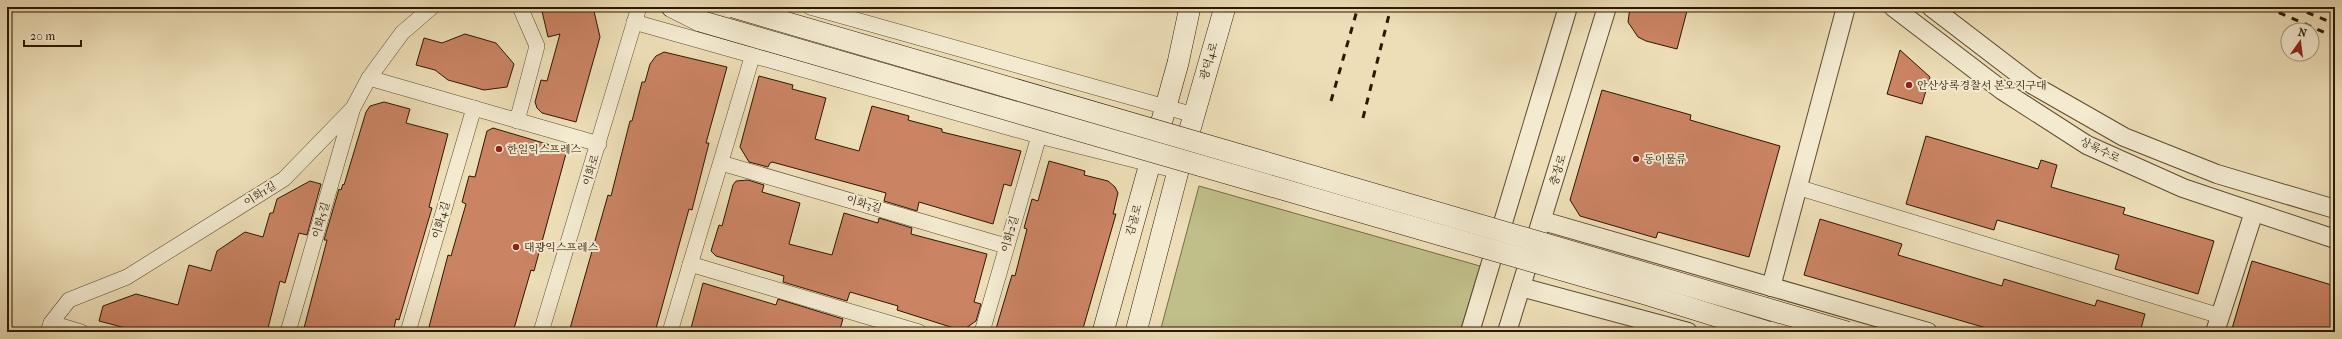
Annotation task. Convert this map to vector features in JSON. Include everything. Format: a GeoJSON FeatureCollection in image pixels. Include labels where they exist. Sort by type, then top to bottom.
{"type":"FeatureCollection","features":[{"type":"Feature","properties":{"kind":"main road"},"geometry":{"type":"LineString","coordinates":[[672,7],[700,21],[1622,288],[1768,332]]}},
{"type":"Feature","properties":{"kind":"main road"},"geometry":{"type":"LineString","coordinates":[[733,7],[1847,332]]}},
{"type":"Feature","properties":{"kind":"main road"},"geometry":{"type":"LineString","coordinates":[[1165,107],[1178,63],[1190,7]]}},
{"type":"Feature","properties":{"kind":"main road","name":"광덕4로"},"geometry":{"type":"LineString","coordinates":[[1194,114],[1225,7]]}},
{"type":"Feature","properties":{"kind":"main road","name":"감골로"},"geometry":{"type":"LineString","coordinates":[[1103,332],[1165,107]]}},
{"type":"Feature","properties":{"kind":"main road"},"geometry":{"type":"LineString","coordinates":[[1136,332],[1194,114]]}},
{"type":"Feature","properties":{"kind":"street","name":"이화1길"},"geometry":{"type":"LineString","coordinates":[[50,328],[69,300],[127,277],[284,179],[353,108],[369,78],[402,33],[432,7]]}},
{"type":"Feature","properties":{"kind":"street"},"geometry":{"type":"LineString","coordinates":[[517,120],[537,46],[520,7]]}},
{"type":"Feature","properties":{"kind":"street","name":"이화로"},"geometry":{"type":"LineString","coordinates":[[541,332],[599,144],[639,7]]}},
{"type":"Feature","properties":{"kind":"street"},"geometry":{"type":"LineString","coordinates":[[810,7],[1194,114]]}},
{"type":"Feature","properties":{"kind":"street"},"geometry":{"type":"LineString","coordinates":[[1470,332],[1568,7]]}},
{"type":"Feature","properties":{"kind":"street","name":"충장로"},"geometry":{"type":"LineString","coordinates":[[1508,332],[1607,7]]}},
{"type":"Feature","properties":{"kind":"street"},"geometry":{"type":"LineString","coordinates":[[1771,287],[1846,7]]}},
{"type":"Feature","properties":{"kind":"street","name":"상록수로"},"geometry":{"type":"LineString","coordinates":[[1893,7],[2003,91],[2087,145],[2183,188],[2335,239]]}},
{"type":"Feature","properties":{"kind":"street","name":"상록수로"},"geometry":{"type":"LineString","coordinates":[[1930,7],[2033,85],[2124,137],[2217,174],[2335,209]]}},
{"type":"Feature","properties":{"kind":"street"},"geometry":{"type":"LineString","coordinates":[[634,22],[753,54],[1039,136],[1178,171]]}},
{"type":"Feature","properties":{"kind":"street"},"geometry":{"type":"LineString","coordinates":[[670,332],[753,54]]}},
{"type":"Feature","properties":{"kind":"street"},"geometry":{"type":"LineString","coordinates":[[369,78],[599,144]]}},
{"type":"Feature","properties":{"kind":"street","name":"이화5길"},"geometry":{"type":"LineString","coordinates":[[288,332],[353,108]]}},
{"type":"Feature","properties":{"kind":"street","name":"이화4길"},"geometry":{"type":"LineString","coordinates":[[408,332],[474,108]]}},
{"type":"Feature","properties":{"kind":"street","name":"이화2길"},"geometry":{"type":"LineString","coordinates":[[982,332],[1039,136]]}},
{"type":"Feature","properties":{"kind":"street","name":"이화3길"},"geometry":{"type":"LineString","coordinates":[[721,162],[1006,246]]}},
{"type":"Feature","properties":{"kind":"street"},"geometry":{"type":"LineString","coordinates":[[1797,187],[2218,324],[2254,212]]}},
{"type":"Feature","properties":{"kind":"street"},"geometry":{"type":"LineString","coordinates":[[1543,221],[1928,332]]}},
{"type":"Feature","properties":{"kind":"street"},"geometry":{"type":"LineString","coordinates":[[690,264],[919,332]]}},
{"type":"Feature","properties":{"kind":"street"},"geometry":{"type":"LineString","coordinates":[[1521,287],[1688,332]]}},
{"type":"Feature","properties":{"kind":"street"},"geometry":{"type":"LineString","coordinates":[[50,328],[81,332]]}},
{"type":"Feature","properties":{"kind":"shaded area"},"geometry":{"type":"Polygon","coordinates":[[[1199,186],[1480,266],[1460,332],[1160,332],[1199,186]]]}},
{"type":"Feature","properties":{"kind":"building"},"geometry":{"type":"Polygon","coordinates":[[[541,7],[593,7],[600,37],[576,122],[542,113],[537,108],[535,102],[541,80],[547,81],[560,34],[548,37],[541,7]]]}},
{"type":"Feature","properties":{"kind":"building"},"geometry":{"type":"Polygon","coordinates":[[[1630,7],[1688,7],[1677,49],[1646,41],[1638,37],[1628,22],[1630,7]]]}},
{"type":"Feature","properties":{"kind":"building"},"geometry":{"type":"Polygon","coordinates":[[[465,34],[496,43],[514,64],[507,87],[484,90],[448,80],[435,70],[416,65],[424,38],[442,43],[465,34]]]}},
{"type":"Feature","properties":{"kind":"building","name":"안산상록경찰서 본오지구대"},"geometry":{"type":"Polygon","coordinates":[[[1900,50],[1930,77],[1922,104],[1887,94],[1900,50]]]}},
{"type":"Feature","properties":{"kind":"building"},"geometry":{"type":"Polygon","coordinates":[[[664,52],[727,67],[706,143],[709,143],[692,210],[689,209],[655,332],[569,332],[608,195],[611,196],[630,121],[632,121],[642,82],[645,82],[650,64],[656,56],[664,52]]]}},
{"type":"Feature","properties":{"kind":"building"},"geometry":{"type":"Polygon","coordinates":[[[759,76],[793,85],[792,89],[826,98],[815,139],[859,151],[872,106],[909,116],[908,120],[942,129],[942,132],[1021,151],[1011,186],[1004,184],[993,224],[919,202],[917,211],[884,201],[886,193],[772,162],[768,167],[749,162],[740,147],[759,76]]]}},
{"type":"Feature","properties":{"kind":"building"},"geometry":{"type":"Polygon","coordinates":[[[1602,90],[1691,115],[1690,120],[1780,146],[1749,257],[1658,232],[1656,238],[1580,216],[1570,200],[1602,90]]]}},
{"type":"Feature","properties":{"kind":"building"},"geometry":{"type":"Polygon","coordinates":[[[384,102],[410,109],[406,123],[448,134],[429,207],[432,208],[399,320],[396,319],[393,332],[303,332],[327,240],[324,240],[339,189],[341,190],[343,184],[344,185],[366,112],[370,106],[384,102]]]}},
{"type":"Feature","properties":{"kind":"building"},"geometry":{"type":"Polygon","coordinates":[[[493,128],[567,150],[534,271],[531,270],[513,332],[449,332],[429,327],[448,255],[451,256],[466,204],[462,202],[469,176],[475,177],[487,131],[493,128]]]}},
{"type":"Feature","properties":{"kind":"building"},"geometry":{"type":"Polygon","coordinates":[[[1926,136],[2038,169],[2041,160],[2057,165],[2051,187],[2125,208],[2123,214],[2214,241],[2198,294],[2115,269],[2119,255],[1997,220],[1994,230],[1906,204],[1926,136]]]}},
{"type":"Feature","properties":{"kind":"building"},"geometry":{"type":"Polygon","coordinates":[[[1049,161],[1085,171],[1084,175],[1108,181],[1115,187],[1118,193],[1113,214],[1116,214],[1082,332],[995,332],[1012,275],[1015,276],[1027,229],[1024,228],[1032,199],[1038,201],[1049,161]]]}},
{"type":"Feature","properties":{"kind":"building"},"geometry":{"type":"Polygon","coordinates":[[[748,180],[764,185],[762,192],[800,203],[789,244],[832,255],[844,213],[878,223],[879,218],[912,228],[911,234],[987,254],[974,302],[981,304],[976,321],[960,330],[897,310],[898,306],[850,292],[847,301],[783,282],[784,276],[716,256],[711,251],[719,225],[722,226],[733,185],[736,181],[748,180]]]}},
{"type":"Feature","properties":{"kind":"building"},"geometry":{"type":"Polygon","coordinates":[[[310,181],[321,184],[307,235],[299,233],[285,283],[280,281],[267,332],[141,332],[99,321],[103,306],[136,294],[178,305],[189,265],[211,271],[217,251],[245,232],[263,237],[270,213],[273,213],[277,199],[310,181]]]}},
{"type":"Feature","properties":{"kind":"building"},"geometry":{"type":"Polygon","coordinates":[[[1820,219],[1902,244],[1898,255],[2002,286],[2004,279],[2095,306],[2097,300],[2145,314],[2140,332],[2000,332],[1804,275],[1820,219]]]}},
{"type":"Feature","properties":{"kind":"building"},"geometry":{"type":"Polygon","coordinates":[[[2252,261],[2335,286],[2335,332],[2231,332],[2252,261]]]}},
{"type":"Feature","properties":{"kind":"building"},"geometry":{"type":"Polygon","coordinates":[[[703,283],[776,305],[778,299],[843,319],[839,332],[690,332],[703,283]]]}},
{"type":"Feature","properties":{"kind":"railway"},"geometry":{"type":"LineString","coordinates":[[1331,101],[1358,7]]}},
{"type":"Feature","properties":{"kind":"railway"},"geometry":{"type":"LineString","coordinates":[[1363,118],[1391,7]]}},
{"type":"Feature","properties":{"kind":"railway"},"geometry":{"type":"LineString","coordinates":[[2266,7],[2335,37]]}},
{"type":"Feature","properties":{"kind":"railway"},"geometry":{"type":"LineString","coordinates":[[2294,7],[2335,24]]}},
{"type":"Feature","properties":{"kind":"place","name":"안산상록경찰서 본오지구대"},"geometry":{"type":"Point","coordinates":[1909,85]}},
{"type":"Feature","properties":{"kind":"place","name":"한일익스프레스"},"geometry":{"type":"Point","coordinates":[499,149]}},
{"type":"Feature","properties":{"kind":"place","name":"동이물류"},"geometry":{"type":"Point","coordinates":[1636,159]}},
{"type":"Feature","properties":{"kind":"place","name":"태광익스프레스"},"geometry":{"type":"Point","coordinates":[516,247]}}]}
